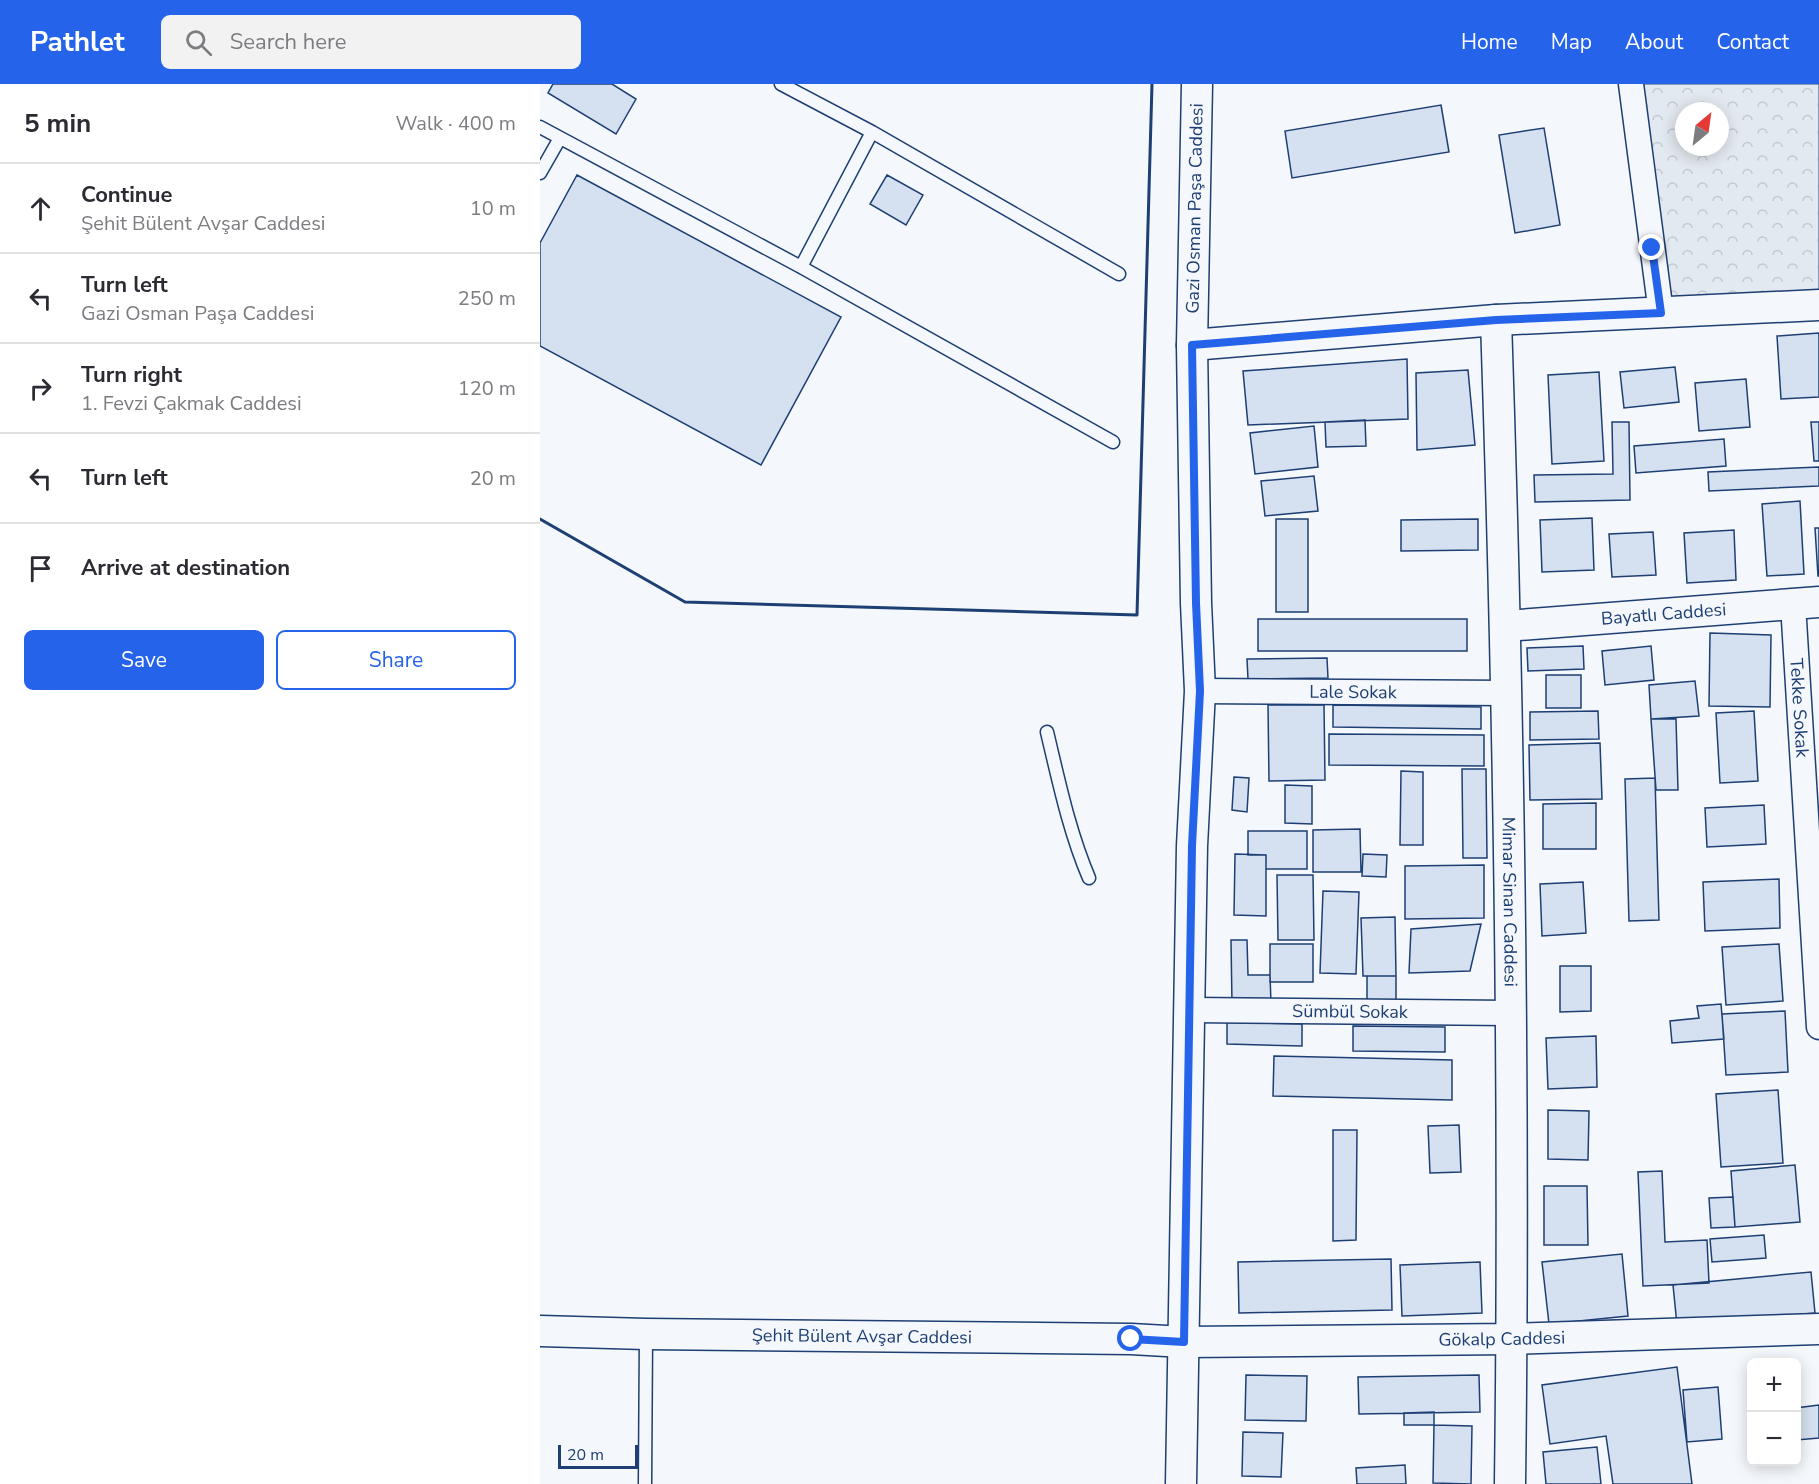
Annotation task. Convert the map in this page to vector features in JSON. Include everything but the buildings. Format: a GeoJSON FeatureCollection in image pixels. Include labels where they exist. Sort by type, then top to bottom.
{"type":"FeatureCollection","features":[{"type":"Feature","properties":{"kind":"street","name":"Gazi Osman Paşa Caddesi"},"geometry":{"type":"LineString","coordinates":[[1181,1484],[1192,846],[1200,691],[1196,603],[1192,345],[1197,84]]}},
{"type":"Feature","properties":{"kind":"street"},"geometry":{"type":"LineString","coordinates":[[1630,84],[1661,313]]}},
{"type":"Feature","properties":{"kind":"street"},"geometry":{"type":"LineString","coordinates":[[1192,345],[1496,320],[1819,305]]}},
{"type":"Feature","properties":{"kind":"street","name":"Mimar Sinan Caddesi"},"geometry":{"type":"LineString","coordinates":[[1496,320],[1507,693],[1512,1339],[1510,1484]]}},
{"type":"Feature","properties":{"kind":"street","name":"Bayatlı Caddesi"},"geometry":{"type":"LineString","coordinates":[[1506,626],[1806,603]]}},
{"type":"Feature","properties":{"kind":"street","name":"Tekke Sokak"},"geometry":{"type":"LineString","coordinates":[[1806,603],[1819,1027]]}},
{"type":"Feature","properties":{"kind":"street","name":"Lale Sokak"},"geometry":{"type":"LineString","coordinates":[[1200,691],[1507,693]]}},
{"type":"Feature","properties":{"kind":"street","name":"Sümbül Sokak"},"geometry":{"type":"LineString","coordinates":[[1190,1010],[1510,1013]]}},
{"type":"Feature","properties":{"kind":"street","name":"Gökalp Caddesi"},"geometry":{"type":"LineString","coordinates":[[1184,1342],[1512,1339],[1819,1329]]}},
{"type":"Feature","properties":{"kind":"street","name":"Şehit Bülent Avşar Caddesi"},"geometry":{"type":"LineString","coordinates":[[540,1331],[1131,1339],[1184,1342]]}},
{"type":"Feature","properties":{"kind":"lane"},"geometry":{"type":"LineString","coordinates":[[782,84],[872,132],[1119,274]]}},
{"type":"Feature","properties":{"kind":"lane"},"geometry":{"type":"LineString","coordinates":[[540,127],[801,267],[1113,442]]}},
{"type":"Feature","properties":{"kind":"lane"},"geometry":{"type":"LineString","coordinates":[[801,267],[872,132]]}},
{"type":"Feature","properties":{"kind":"lane"},"geometry":{"type":"LineString","coordinates":[[540,173],[560,138]]}},
{"type":"Feature","properties":{"kind":"lane"},"geometry":{"type":"LineString","coordinates":[[1047,732],[1064,808],[1089,878]]}},
{"type":"Feature","properties":{"kind":"lane"},"geometry":{"type":"LineString","coordinates":[[645,1484],[646,1334]]}},
{"type":"Feature","properties":{"kind":"green space"},"geometry":{"type":"Polygon","coordinates":[[[1631,84],[1819,84],[1819,305],[1661,313],[1631,84]]]}},
{"type":"Feature","properties":{"kind":"wall"},"geometry":{"type":"LineString","coordinates":[[540,519],[685,602],[1137,615],[1152,84]]}},
{"type":"Feature","properties":{"kind":"route"},"geometry":{"type":"LineString","coordinates":[[1131,1339],[1184,1342],[1192,846],[1200,691],[1196,603],[1192,345],[1496,320],[1661,313],[1652,248]]}}]}
